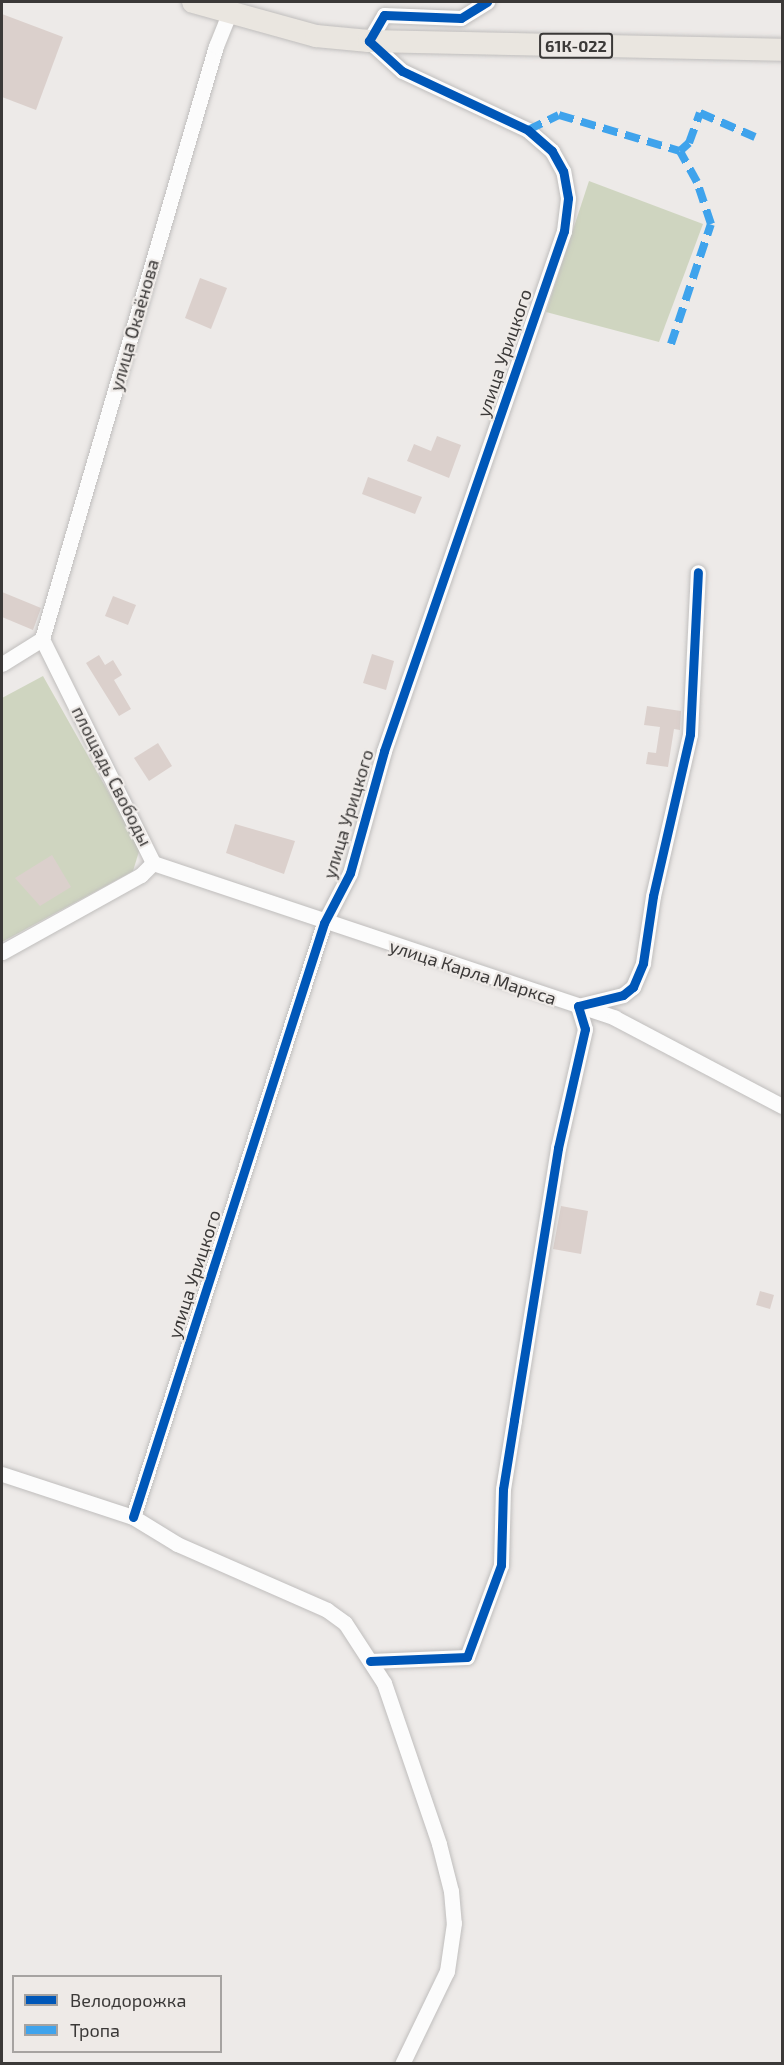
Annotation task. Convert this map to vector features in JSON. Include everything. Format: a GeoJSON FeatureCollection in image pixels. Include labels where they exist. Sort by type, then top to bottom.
{"type":"FeatureCollection","features":[{"type":"Feature","properties":{"kind":"main road","name":"61К-022"},"geometry":{"type":"LineString","coordinates":[[193,2],[315,36],[369,41],[783,50]]}},
{"type":"Feature","properties":{"kind":"street"},"geometry":{"type":"LineString","coordinates":[[369,41],[384,15],[461,18],[487,2]]}},
{"type":"Feature","properties":{"kind":"street","name":"улица Окаёнова"},"geometry":{"type":"LineString","coordinates":[[42,639],[213,58],[230,12]]}},
{"type":"Feature","properties":{"kind":"street","name":"улица Урицкого"},"geometry":{"type":"LineString","coordinates":[[133,1517],[324,923],[350,873],[384,751],[564,231],[567,198],[563,171],[552,151],[528,130],[402,71],[369,41]]}},
{"type":"Feature","properties":{"kind":"street"},"geometry":{"type":"LineString","coordinates":[[370,1661],[468,1658],[501,1566],[503,1489],[558,1148],[585,1029],[578,1006],[623,995],[633,987],[643,963],[653,896],[690,734],[698,572]]}},
{"type":"Feature","properties":{"kind":"street"},"geometry":{"type":"LineString","coordinates":[[2,664],[42,639]]}},
{"type":"Feature","properties":{"kind":"street","name":"площадь Свободы"},"geometry":{"type":"LineString","coordinates":[[2,952],[141,875],[153,863],[42,639]]}},
{"type":"Feature","properties":{"kind":"street","name":"улица Карла Маркса"},"geometry":{"type":"LineString","coordinates":[[153,863],[324,923],[615,1018],[783,1106]]}},
{"type":"Feature","properties":{"kind":"street"},"geometry":{"type":"LineString","coordinates":[[2,1474],[133,1517],[177,1544],[327,1610],[345,1623],[370,1661],[387,1693],[439,1844],[454,1923],[447,1971],[402,2064]]}},
{"type":"Feature","properties":{"kind":"green space"},"geometry":{"type":"Polygon","coordinates":[[[589,181],[703,224],[659,342],[546,312],[589,181]]]}},
{"type":"Feature","properties":{"kind":"green space"},"geometry":{"type":"Polygon","coordinates":[[[43,676],[140,848],[133,871],[2,942],[2,698],[43,676]]]}},
{"type":"Feature","properties":{"kind":"building"},"geometry":{"type":"Polygon","coordinates":[[[2,14],[63,37],[36,110],[2,97],[2,14]]]}},
{"type":"Feature","properties":{"kind":"building"},"geometry":{"type":"Polygon","coordinates":[[[200,278],[227,288],[211,329],[185,318],[200,278]]]}},
{"type":"Feature","properties":{"kind":"building"},"geometry":{"type":"Polygon","coordinates":[[[437,436],[461,445],[449,478],[407,461],[414,444],[431,451],[437,436]]]}},
{"type":"Feature","properties":{"kind":"building"},"geometry":{"type":"Polygon","coordinates":[[[368,477],[422,497],[415,514],[362,494],[368,477]]]}},
{"type":"Feature","properties":{"kind":"building"},"geometry":{"type":"Polygon","coordinates":[[[2,592],[41,608],[33,630],[2,617],[2,592]]]}},
{"type":"Feature","properties":{"kind":"building"},"geometry":{"type":"Polygon","coordinates":[[[113,596],[136,605],[128,625],[105,616],[113,596]]]}},
{"type":"Feature","properties":{"kind":"building"},"geometry":{"type":"Polygon","coordinates":[[[372,654],[394,661],[386,690],[363,683],[372,654]]]}},
{"type":"Feature","properties":{"kind":"building"},"geometry":{"type":"Polygon","coordinates":[[[99,655],[105,665],[113,660],[122,675],[114,680],[131,709],[119,716],[86,663],[99,655]]]}},
{"type":"Feature","properties":{"kind":"building"},"geometry":{"type":"Polygon","coordinates":[[[647,706],[681,711],[680,730],[674,729],[668,767],[646,764],[648,752],[656,753],[660,727],[644,725],[647,706]]]}},
{"type":"Feature","properties":{"kind":"building"},"geometry":{"type":"Polygon","coordinates":[[[158,743],[172,766],[149,781],[134,758],[158,743]]]}},
{"type":"Feature","properties":{"kind":"building"},"geometry":{"type":"Polygon","coordinates":[[[235,824],[295,841],[284,874],[226,853],[235,824]]]}},
{"type":"Feature","properties":{"kind":"building"},"geometry":{"type":"Polygon","coordinates":[[[52,855],[71,887],[40,906],[15,878],[52,855]]]}},
{"type":"Feature","properties":{"kind":"building"},"geometry":{"type":"Polygon","coordinates":[[[561,1206],[588,1211],[581,1254],[553,1249],[561,1206]]]}},
{"type":"Feature","properties":{"kind":"building"},"geometry":{"type":"Polygon","coordinates":[[[760,1291],[774,1295],[770,1309],[756,1305],[760,1291]]]}},
{"type":"Feature","properties":{"kind":"marked path"},"geometry":{"type":"LineString","coordinates":[[528,130],[559,115],[680,151],[689,143],[700,113],[755,137]]}},
{"type":"Feature","properties":{"kind":"marked path"},"geometry":{"type":"LineString","coordinates":[[671,344],[711,224],[697,182],[680,151]]}},
{"type":"Feature","properties":{"kind":"cycle path"},"geometry":{"type":"LineString","coordinates":[[133,1517],[324,923],[350,873],[384,751],[564,231],[568,198],[563,171],[552,151],[528,130],[402,71],[369,41],[384,15],[461,18],[487,2]]}},
{"type":"Feature","properties":{"kind":"cycle path"},"geometry":{"type":"LineString","coordinates":[[370,1661],[467,1657],[501,1565],[503,1489],[558,1148],[585,1029],[578,1006],[623,995],[633,987],[643,963],[653,896],[690,734],[698,572]]}}]}
